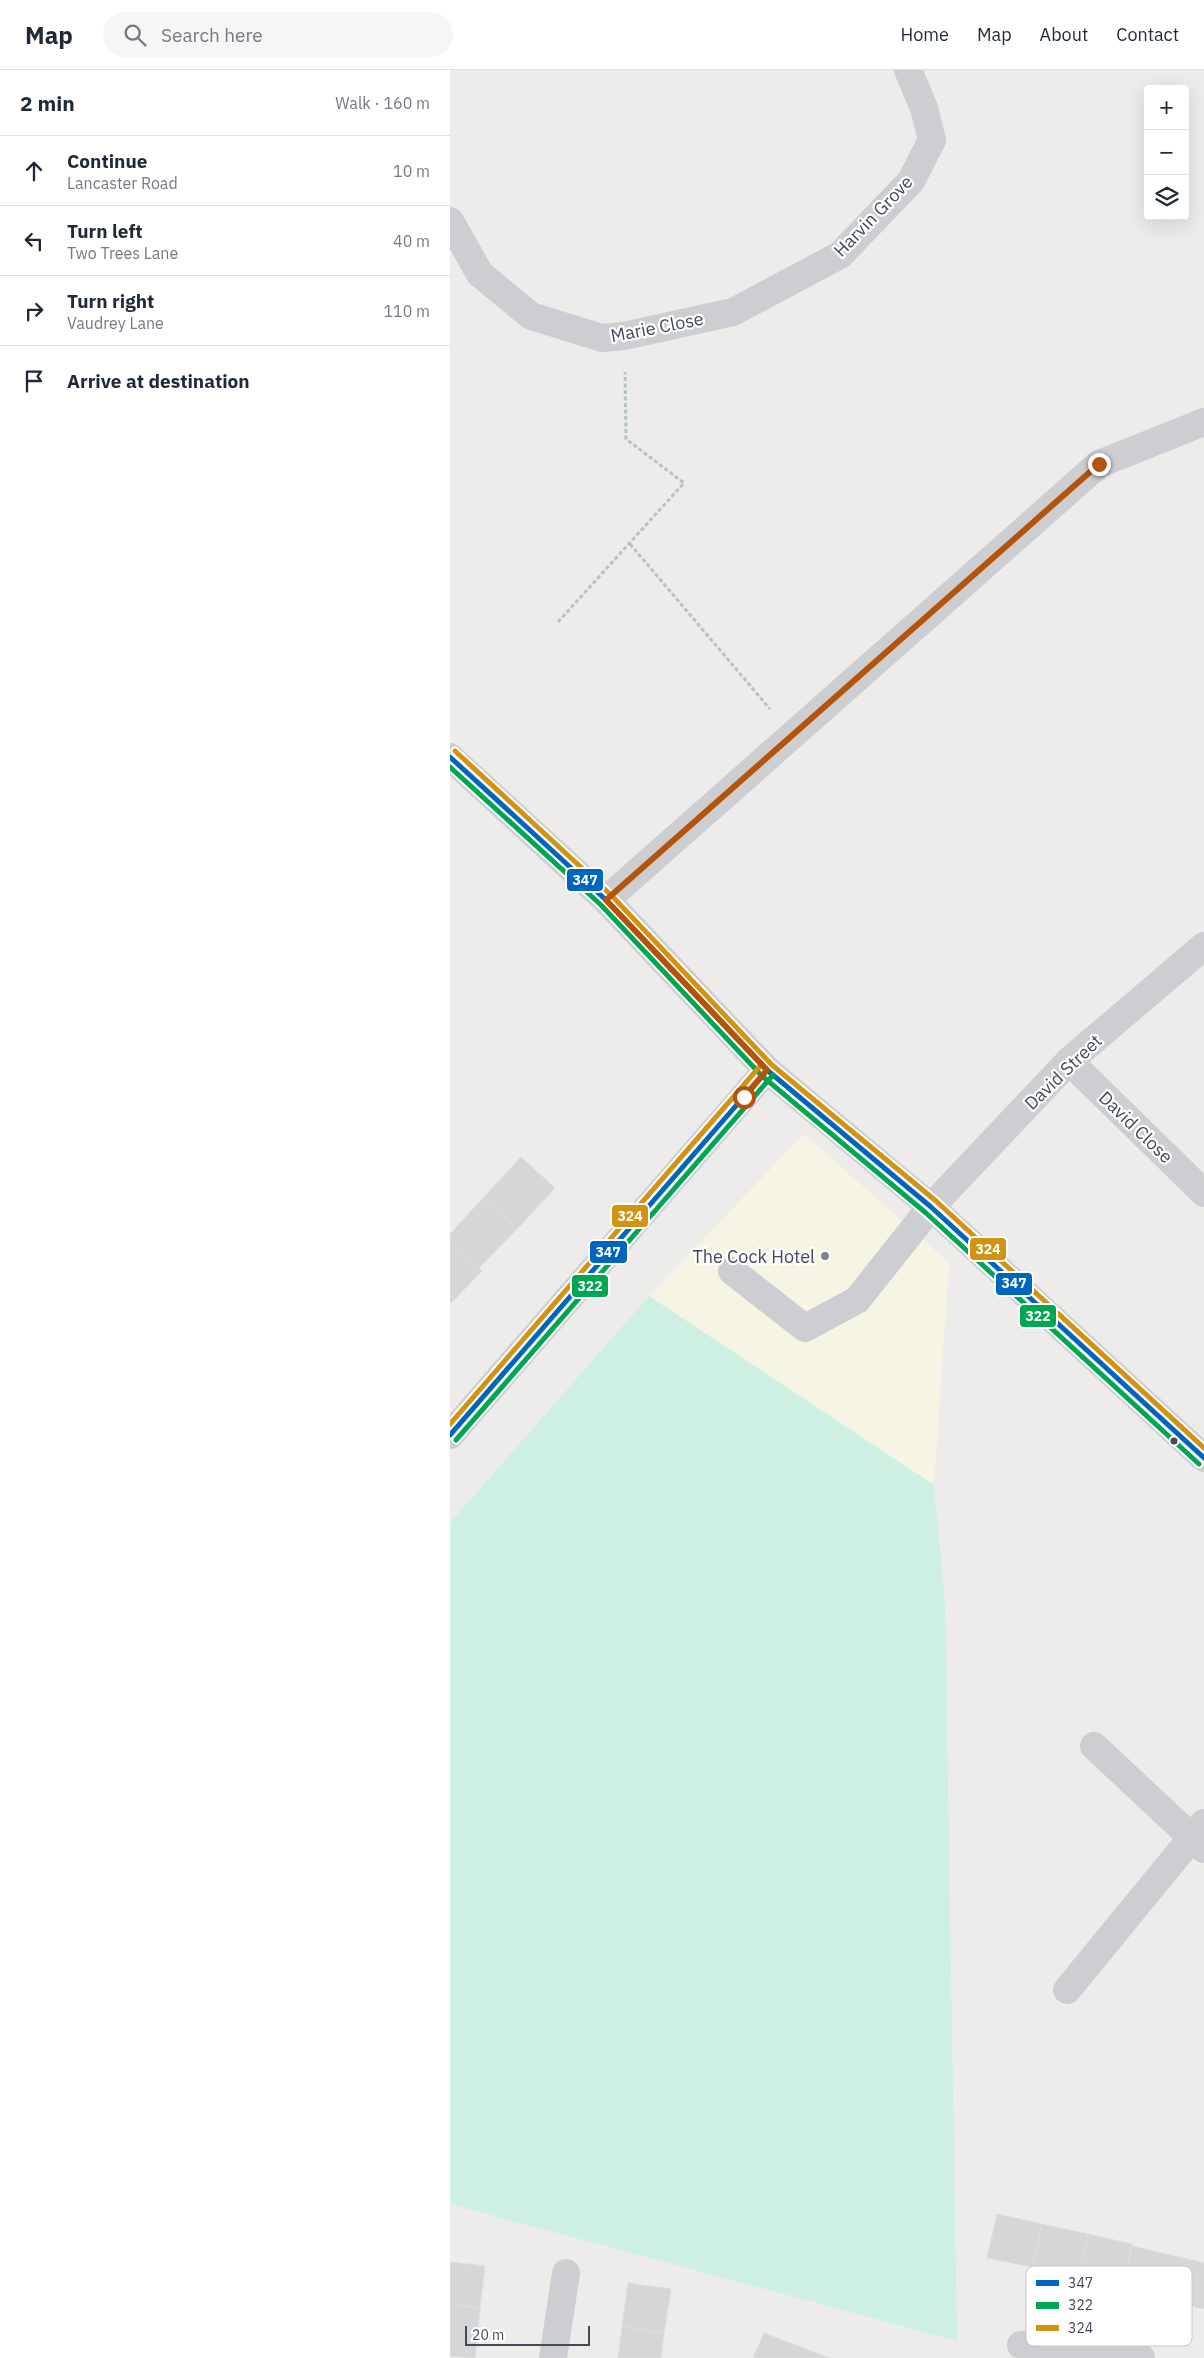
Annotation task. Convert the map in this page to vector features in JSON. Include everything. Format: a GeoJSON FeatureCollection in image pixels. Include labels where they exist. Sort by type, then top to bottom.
{"type":"FeatureCollection","features":[{"type":"Feature","properties":{"kind":"street","name":"Harvin Grove"},"geometry":{"type":"LineString","coordinates":[[733,312],[840,255],[911,181],[932,140],[924,108],[908,70]]}},
{"type":"Feature","properties":{"kind":"street","name":"Marie Close"},"geometry":{"type":"LineString","coordinates":[[450,221],[480,274],[531,316],[602,338],[624,336],[733,312]]}},
{"type":"Feature","properties":{"kind":"street"},"geometry":{"type":"LineString","coordinates":[[606,900],[794,736],[1099,464],[1204,422]]}},
{"type":"Feature","properties":{"kind":"street"},"geometry":{"type":"LineString","coordinates":[[450,757],[606,900],[767,1070],[931,1207],[1204,1458]]}},
{"type":"Feature","properties":{"kind":"street","name":"David Street"},"geometry":{"type":"LineString","coordinates":[[732,1271],[805,1328],[857,1300],[931,1207],[1069,1061],[1204,946]]}},
{"type":"Feature","properties":{"kind":"street","name":"David Close"},"geometry":{"type":"LineString","coordinates":[[1069,1061],[1204,1193]]}},
{"type":"Feature","properties":{"kind":"street"},"geometry":{"type":"LineString","coordinates":[[450,1435],[767,1070]]}},
{"type":"Feature","properties":{"kind":"street"},"geometry":{"type":"LineString","coordinates":[[1067,1990],[1200,1836],[1094,1746]]}},
{"type":"Feature","properties":{"kind":"street"},"geometry":{"type":"LineString","coordinates":[[553,2358],[566,2273]]}},
{"type":"Feature","properties":{"kind":"street"},"geometry":{"type":"LineString","coordinates":[[1021,2345],[1026,2345]]}},
{"type":"Feature","properties":{"kind":"street"},"geometry":{"type":"LineString","coordinates":[[1034,2346],[1134,2354],[1141,2358]]}},
{"type":"Feature","properties":{"kind":"path"},"geometry":{"type":"LineString","coordinates":[[558,622],[684,483],[626,439],[624,336]]}},
{"type":"Feature","properties":{"kind":"path"},"geometry":{"type":"LineString","coordinates":[[630,544],[794,736]]}},
{"type":"Feature","properties":{"kind":"shaded area"},"geometry":{"type":"Polygon","coordinates":[[[804,1134],[949,1263],[934,1485],[649,1296],[804,1134]]]}},
{"type":"Feature","properties":{"kind":"shaded area"},"geometry":{"type":"Polygon","coordinates":[[[649,1296],[934,1485],[945,1604],[957,2341],[450,2204],[450,1523],[649,1296]]]}},
{"type":"Feature","properties":{"kind":"building"},"geometry":{"type":"Polygon","coordinates":[[[521,1157],[555,1188],[517,1229],[483,1198],[521,1157]]]}},
{"type":"Feature","properties":{"kind":"building"},"geometry":{"type":"Polygon","coordinates":[[[483,1198],[517,1229],[479,1268],[450,1241],[450,1234],[483,1198]]]}},
{"type":"Feature","properties":{"kind":"building"},"geometry":{"type":"Polygon","coordinates":[[[450,1241],[482,1271],[451,1303],[450,1302],[450,1241]]]}},
{"type":"Feature","properties":{"kind":"building"},"geometry":{"type":"Polygon","coordinates":[[[997,2214],[1042,2224],[1033,2266],[987,2258],[997,2214]]]}},
{"type":"Feature","properties":{"kind":"building"},"geometry":{"type":"Polygon","coordinates":[[[1042,2224],[1088,2234],[1081,2266],[1033,2266],[1042,2224]]]}},
{"type":"Feature","properties":{"kind":"building"},"geometry":{"type":"Polygon","coordinates":[[[1088,2234],[1132,2244],[1127,2266],[1081,2266],[1088,2234]]]}},
{"type":"Feature","properties":{"kind":"building"},"geometry":{"type":"Polygon","coordinates":[[[1132,2246],[1183,2258],[1181,2266],[1127,2266],[1132,2246]]]}},
{"type":"Feature","properties":{"kind":"building"},"geometry":{"type":"Polygon","coordinates":[[[1183,2258],[1204,2263],[1204,2309],[1192,2306],[1192,2266],[1181,2266],[1183,2258]]]}},
{"type":"Feature","properties":{"kind":"building"},"geometry":{"type":"Polygon","coordinates":[[[450,2262],[485,2266],[480,2308],[450,2304],[450,2262]]]}},
{"type":"Feature","properties":{"kind":"building"},"geometry":{"type":"Polygon","coordinates":[[[628,2283],[671,2289],[664,2333],[622,2327],[628,2283]]]}},
{"type":"Feature","properties":{"kind":"building"},"geometry":{"type":"Polygon","coordinates":[[[450,2304],[480,2308],[475,2358],[450,2356],[450,2304]]]}},
{"type":"Feature","properties":{"kind":"building"},"geometry":{"type":"Polygon","coordinates":[[[622,2327],[664,2333],[661,2358],[618,2358],[622,2327]]]}},
{"type":"Feature","properties":{"kind":"building"},"geometry":{"type":"Polygon","coordinates":[[[764,2333],[829,2358],[753,2358],[764,2333]]]}},
{"type":"Feature","properties":{"kind":"transit line","name":"324"},"geometry":{"type":"LineString","coordinates":[[455,751],[611,895],[772,1065],[936,1201],[1204,1448]]}},
{"type":"Feature","properties":{"kind":"transit line","name":"347"},"geometry":{"type":"LineString","coordinates":[[450,757],[606,900],[767,1070],[931,1207],[1204,1458]]}},
{"type":"Feature","properties":{"kind":"transit line","name":"322"},"geometry":{"type":"LineString","coordinates":[[450,767],[601,905],[762,1076],[926,1213],[1199,1464]]}},
{"type":"Feature","properties":{"kind":"transit line","name":"324"},"geometry":{"type":"LineString","coordinates":[[450,1424],[761,1065]]}},
{"type":"Feature","properties":{"kind":"transit line","name":"347"},"geometry":{"type":"LineString","coordinates":[[450,1435],[767,1070]]}},
{"type":"Feature","properties":{"kind":"transit line","name":"322"},"geometry":{"type":"LineString","coordinates":[[456,1440],[773,1075]]}},
{"type":"Feature","properties":{"kind":"place","name":"The Cock Hotel"},"geometry":{"type":"Point","coordinates":[825,1256]}},
{"type":"Feature","properties":{"kind":"route"},"geometry":{"type":"LineString","coordinates":[[744,1097],[767,1070],[606,900],[794,736],[1099,464]]}}]}
